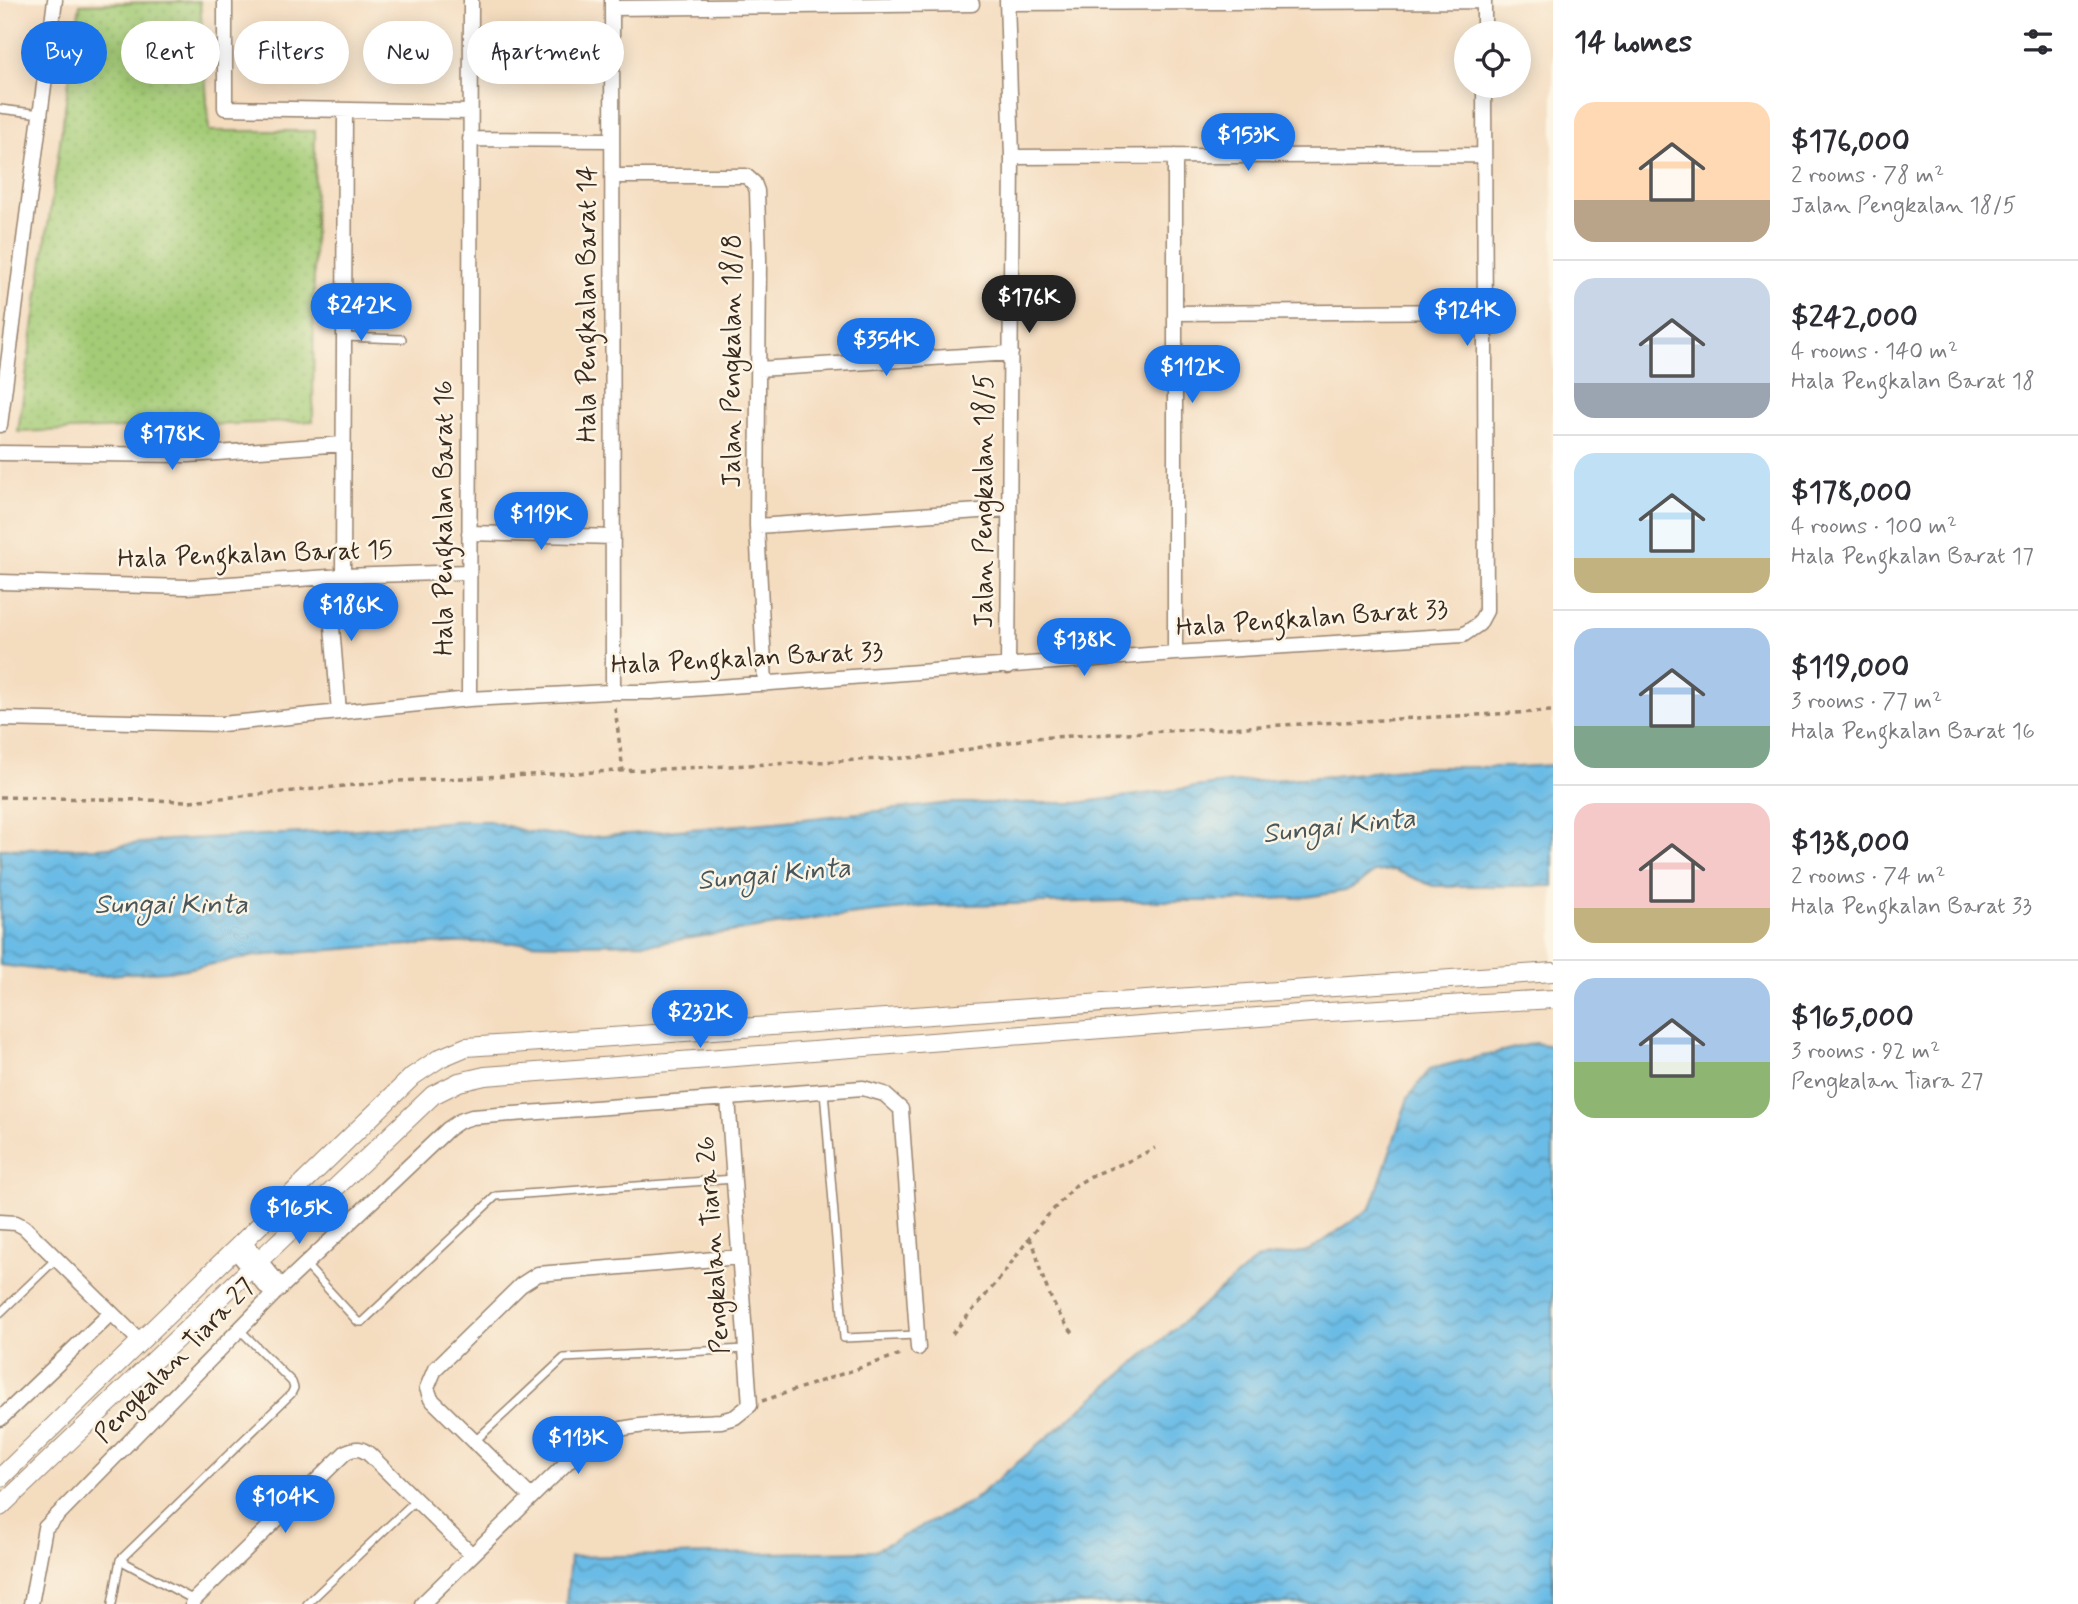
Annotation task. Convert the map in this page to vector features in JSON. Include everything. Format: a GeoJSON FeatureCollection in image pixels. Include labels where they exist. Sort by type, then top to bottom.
{"type":"FeatureCollection","features":[{"type":"Feature","properties":{"kind":"street"},"geometry":{"type":"LineString","coordinates":[[0,425],[55,0]]}},
{"type":"Feature","properties":{"kind":"street"},"geometry":{"type":"LineString","coordinates":[[225,0],[225,108],[470,112]]}},
{"type":"Feature","properties":{"kind":"street","name":"Hala Pengkalan Barat 16"},"geometry":{"type":"LineString","coordinates":[[469,699],[471,0]]}},
{"type":"Feature","properties":{"kind":"street"},"geometry":{"type":"LineString","coordinates":[[1007,2],[1484,0],[1484,21]]}},
{"type":"Feature","properties":{"kind":"street","name":"Jalan Pengkalan 18/5"},"geometry":{"type":"LineString","coordinates":[[1007,2],[1012,157],[1008,667]]}},
{"type":"Feature","properties":{"kind":"street"},"geometry":{"type":"LineString","coordinates":[[612,4],[972,4]]}},
{"type":"Feature","properties":{"kind":"street","name":"Hala Pengkalan Barat 14"},"geometry":{"type":"LineString","coordinates":[[612,4],[613,692]]}},
{"type":"Feature","properties":{"kind":"street"},"geometry":{"type":"LineString","coordinates":[[1175,313],[1484,311],[1484,98]]}},
{"type":"Feature","properties":{"kind":"street"},"geometry":{"type":"LineString","coordinates":[[339,712],[335,576],[343,444],[345,110]]}},
{"type":"Feature","properties":{"kind":"street"},"geometry":{"type":"LineString","coordinates":[[470,139],[612,140]]}},
{"type":"Feature","properties":{"kind":"street"},"geometry":{"type":"LineString","coordinates":[[1012,157],[1484,155]]}},
{"type":"Feature","properties":{"kind":"street"},"geometry":{"type":"LineString","coordinates":[[1175,156],[1175,653]]}},
{"type":"Feature","properties":{"kind":"street","name":"Jalan Pengkalan 18/8"},"geometry":{"type":"LineString","coordinates":[[612,176],[746,176],[754,183],[757,191],[758,526],[765,684]]}},
{"type":"Feature","properties":{"kind":"street","name":"Hala Pengkalan Barat 33"},"geometry":{"type":"LineString","coordinates":[[0,719],[222,724],[469,699],[650,692],[1175,653],[1463,635],[1479,624],[1486,611],[1484,311]]}},
{"type":"Feature","properties":{"kind":"street"},"geometry":{"type":"LineString","coordinates":[[758,369],[1011,353]]}},
{"type":"Feature","properties":{"kind":"street"},"geometry":{"type":"LineString","coordinates":[[0,453],[188,454],[343,444]]}},
{"type":"Feature","properties":{"kind":"street"},"geometry":{"type":"LineString","coordinates":[[758,526],[1009,509]]}},
{"type":"Feature","properties":{"kind":"street"},"geometry":{"type":"LineString","coordinates":[[469,533],[613,537]]}},
{"type":"Feature","properties":{"kind":"street","name":"Hala Pengkalan Barat 15"},"geometry":{"type":"LineString","coordinates":[[0,582],[187,587],[335,576],[469,572]]}},
{"type":"Feature","properties":{"kind":"street"},"geometry":{"type":"LineString","coordinates":[[0,1478],[413,1076],[440,1058],[466,1047],[1553,972]]}},
{"type":"Feature","properties":{"kind":"street"},"geometry":{"type":"LineString","coordinates":[[0,1507],[433,1095],[459,1082],[485,1076],[1311,1013],[1553,999]]}},
{"type":"Feature","properties":{"kind":"street"},"geometry":{"type":"LineString","coordinates":[[728,1098],[863,1088],[884,1094],[901,1109],[918,1342]]}},
{"type":"Feature","properties":{"kind":"street","name":"Pengkalan Tiara 26"},"geometry":{"type":"LineString","coordinates":[[711,1099],[728,1098],[750,1405]]}},
{"type":"Feature","properties":{"kind":"street","name":"Pengkalan Tiara 27"},"geometry":{"type":"LineString","coordinates":[[31,1604],[45,1528],[277,1291],[448,1129],[472,1117],[711,1099]]}},
{"type":"Feature","properties":{"kind":"street"},"geometry":{"type":"LineString","coordinates":[[0,1222],[7,1221],[24,1227],[141,1342]]}},
{"type":"Feature","properties":{"kind":"street"},"geometry":{"type":"LineString","coordinates":[[239,1247],[277,1291]]}},
{"type":"Feature","properties":{"kind":"street"},"geometry":{"type":"LineString","coordinates":[[531,1497],[431,1399],[427,1388],[435,1369],[521,1285],[538,1274],[739,1257]]}},
{"type":"Feature","properties":{"kind":"street"},"geometry":{"type":"LineString","coordinates":[[0,1419],[111,1313]]}},
{"type":"Feature","properties":{"kind":"street"},"geometry":{"type":"LineString","coordinates":[[422,1604],[592,1438],[625,1428],[721,1421],[734,1417],[750,1405]]}},
{"type":"Feature","properties":{"kind":"street"},"geometry":{"type":"LineString","coordinates":[[193,1602],[353,1448],[363,1449],[472,1555]]}},
{"type":"Feature","properties":{"kind":"lane"},"geometry":{"type":"LineString","coordinates":[[0,109],[41,114]]}},
{"type":"Feature","properties":{"kind":"lane"},"geometry":{"type":"LineString","coordinates":[[344,337],[402,340]]}},
{"type":"Feature","properties":{"kind":"lane"},"geometry":{"type":"LineString","coordinates":[[824,1091],[844,1336],[847,1339],[918,1342]]}},
{"type":"Feature","properties":{"kind":"lane"},"geometry":{"type":"LineString","coordinates":[[305,1264],[359,1322],[362,1322],[496,1196],[735,1179]]}},
{"type":"Feature","properties":{"kind":"lane"},"geometry":{"type":"LineString","coordinates":[[0,1313],[57,1258]]}},
{"type":"Feature","properties":{"kind":"lane"},"geometry":{"type":"LineString","coordinates":[[112,1604],[120,1560],[291,1394],[292,1382],[239,1329]]}},
{"type":"Feature","properties":{"kind":"lane"},"geometry":{"type":"LineString","coordinates":[[475,1442],[564,1358],[746,1349]]}},
{"type":"Feature","properties":{"kind":"lane"},"geometry":{"type":"LineString","coordinates":[[307,1604],[416,1500]]}},
{"type":"Feature","properties":{"kind":"lane"},"geometry":{"type":"LineString","coordinates":[[120,1560],[193,1602]]}},
{"type":"Feature","properties":{"kind":"path"},"geometry":{"type":"LineString","coordinates":[[613,692],[623,771]]}},
{"type":"Feature","properties":{"kind":"path"},"geometry":{"type":"LineString","coordinates":[[0,797],[191,801],[397,781],[926,757],[1032,738],[1553,711]]}},
{"type":"Feature","properties":{"kind":"path"},"geometry":{"type":"LineString","coordinates":[[952,1334],[998,1281],[1054,1207],[1076,1185],[1155,1148]]}},
{"type":"Feature","properties":{"kind":"path"},"geometry":{"type":"LineString","coordinates":[[1029,1238],[1034,1244],[1045,1284],[1055,1307],[1063,1323],[1076,1336]]}},
{"type":"Feature","properties":{"kind":"path"},"geometry":{"type":"LineString","coordinates":[[750,1405],[918,1342]]}},
{"type":"Feature","properties":{"kind":"green space"},"geometry":{"type":"Polygon","coordinates":[[[200,1],[201,21],[121,21],[121,84],[206,84],[209,131],[315,131],[313,421],[18,432],[68,84],[107,84],[107,21],[78,21],[80,4],[200,1]]]}},
{"type":"Feature","properties":{"kind":"water","name":"Sungai Kinta"},"geometry":{"type":"Polygon","coordinates":[[[1553,765],[1553,886],[1433,886],[1394,870],[1374,872],[1345,891],[1307,897],[1238,901],[931,906],[829,917],[658,943],[477,942],[367,947],[256,956],[180,970],[93,976],[0,965],[0,849],[99,848],[168,840],[456,821],[489,821],[525,831],[580,838],[776,822],[951,803],[1077,803],[1225,783],[1422,767],[1553,765]]]}},
{"type":"Feature","properties":{"kind":"water"},"geometry":{"type":"Polygon","coordinates":[[[1535,1043],[1553,1046],[1553,1604],[566,1604],[570,1557],[873,1551],[971,1502],[1257,1259],[1309,1251],[1371,1208],[1408,1098],[1430,1069],[1535,1043]]]}}]}
